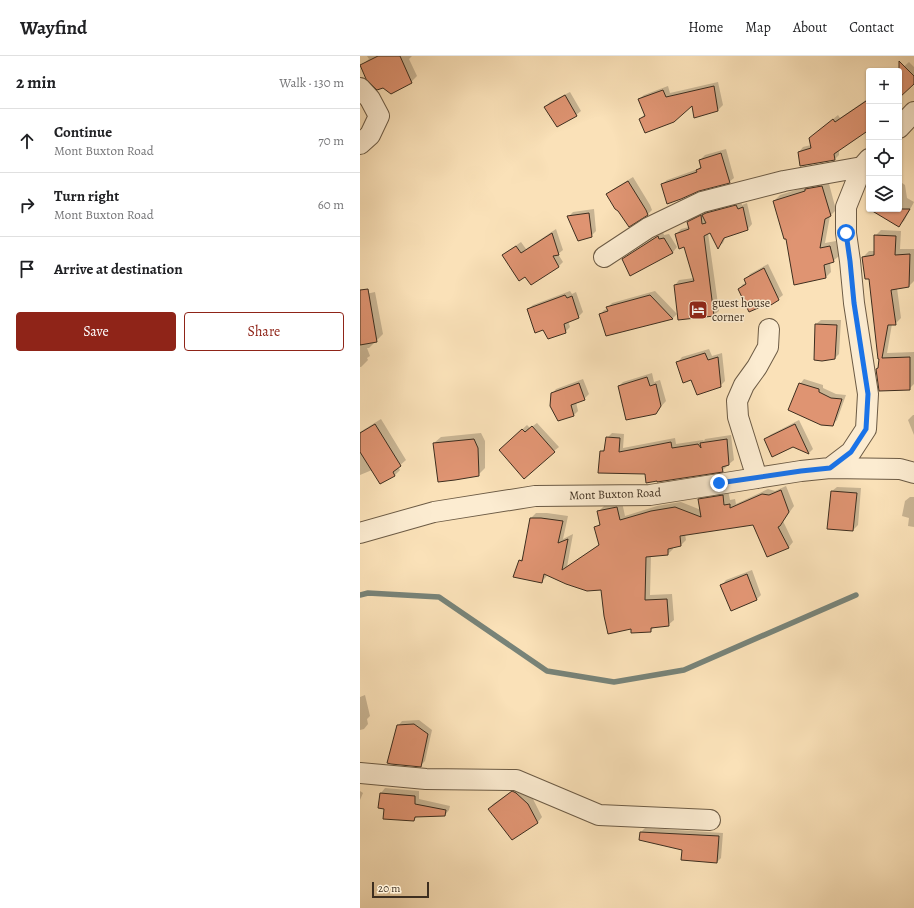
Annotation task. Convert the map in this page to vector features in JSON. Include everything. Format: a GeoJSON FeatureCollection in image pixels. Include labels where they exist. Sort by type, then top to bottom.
{"type":"FeatureCollection","features":[{"type":"Feature","properties":{"kind":"street"},"geometry":{"type":"LineString","coordinates":[[360,88],[370,99],[379,116],[370,135],[360,144]]}},
{"type":"Feature","properties":{"kind":"street"},"geometry":{"type":"LineString","coordinates":[[902,125],[914,112]]}},
{"type":"Feature","properties":{"kind":"street"},"geometry":{"type":"LineString","coordinates":[[604,257],[648,228],[702,202],[784,181],[865,163]]}},
{"type":"Feature","properties":{"kind":"street","name":"Mont Buxton Road"},"geometry":{"type":"LineString","coordinates":[[360,533],[434,512],[535,496],[650,495],[830,468],[851,452],[866,429],[868,394],[854,303],[846,233],[846,207],[865,163]]}},
{"type":"Feature","properties":{"kind":"street"},"geometry":{"type":"LineString","coordinates":[[757,478],[738,417],[737,401],[744,385],[758,367],[768,347],[769,329]]}},
{"type":"Feature","properties":{"kind":"street"},"geometry":{"type":"LineString","coordinates":[[830,468],[900,469],[914,472]]}},
{"type":"Feature","properties":{"kind":"street"},"geometry":{"type":"LineString","coordinates":[[360,773],[426,780],[516,780],[598,815],[710,820]]}},
{"type":"Feature","properties":{"kind":"building"},"geometry":{"type":"Polygon","coordinates":[[[378,56],[400,56],[412,83],[391,94],[383,88],[377,90],[366,79],[360,65],[378,56]]]}},
{"type":"Feature","properties":{"kind":"building"},"geometry":{"type":"Polygon","coordinates":[[[899,61],[914,76],[914,84],[902,95],[902,68],[899,68],[899,61]]]}},
{"type":"Feature","properties":{"kind":"building"},"geometry":{"type":"Polygon","coordinates":[[[714,86],[718,111],[694,118],[692,106],[674,122],[645,133],[639,119],[645,116],[638,99],[663,90],[666,97],[714,86]]]}},
{"type":"Feature","properties":{"kind":"building"},"geometry":{"type":"Polygon","coordinates":[[[565,95],[577,116],[557,127],[544,107],[565,95]]]}},
{"type":"Feature","properties":{"kind":"building"},"geometry":{"type":"Polygon","coordinates":[[[866,101],[866,132],[834,154],[835,160],[800,166],[798,152],[811,148],[809,138],[833,119],[835,122],[866,101]]]}},
{"type":"Feature","properties":{"kind":"building"},"geometry":{"type":"Polygon","coordinates":[[[721,153],[730,183],[699,191],[667,204],[661,184],[697,172],[696,170],[701,168],[699,160],[721,153]]]}},
{"type":"Feature","properties":{"kind":"building"},"geometry":{"type":"Polygon","coordinates":[[[628,181],[648,215],[629,227],[606,194],[628,181]]]}},
{"type":"Feature","properties":{"kind":"building"},"geometry":{"type":"Polygon","coordinates":[[[822,186],[831,216],[825,219],[820,248],[830,246],[834,262],[824,265],[826,278],[794,285],[786,239],[784,239],[773,201],[805,191],[805,189],[822,186]]]}},
{"type":"Feature","properties":{"kind":"building"},"geometry":{"type":"Polygon","coordinates":[[[736,205],[738,209],[743,207],[748,230],[724,238],[718,249],[710,233],[704,236],[714,316],[678,320],[674,285],[694,281],[684,247],[679,249],[675,234],[689,229],[687,222],[701,215],[702,224],[706,223],[702,215],[736,205]]]}},
{"type":"Feature","properties":{"kind":"building"},"geometry":{"type":"Polygon","coordinates":[[[902,209],[910,209],[899,227],[874,212],[902,212],[902,209]]]}},
{"type":"Feature","properties":{"kind":"building"},"geometry":{"type":"Polygon","coordinates":[[[589,213],[592,237],[578,241],[567,216],[589,213]]]}},
{"type":"Feature","properties":{"kind":"building"},"geometry":{"type":"Polygon","coordinates":[[[552,233],[559,255],[553,256],[559,267],[531,285],[525,277],[519,281],[502,255],[516,246],[521,253],[552,233]]]}},
{"type":"Feature","properties":{"kind":"building"},"geometry":{"type":"Polygon","coordinates":[[[874,235],[896,236],[895,255],[910,254],[909,287],[891,290],[896,325],[888,325],[882,358],[910,357],[910,390],[879,391],[876,369],[878,368],[879,359],[869,279],[865,279],[862,257],[874,255],[874,235]]]}},
{"type":"Feature","properties":{"kind":"building"},"geometry":{"type":"Polygon","coordinates":[[[658,236],[659,239],[664,238],[673,253],[630,276],[622,259],[658,236]]]}},
{"type":"Feature","properties":{"kind":"building"},"geometry":{"type":"Polygon","coordinates":[[[764,268],[779,300],[766,308],[765,305],[749,312],[738,289],[746,284],[744,279],[764,268]]]}},
{"type":"Feature","properties":{"kind":"building"},"geometry":{"type":"Polygon","coordinates":[[[368,289],[377,342],[360,345],[360,290],[368,289]]]}},
{"type":"Feature","properties":{"kind":"building"},"geometry":{"type":"Polygon","coordinates":[[[565,295],[567,298],[572,296],[579,318],[564,324],[566,333],[548,339],[543,330],[535,333],[527,309],[565,295]]]}},
{"type":"Feature","properties":{"kind":"building"},"geometry":{"type":"Polygon","coordinates":[[[650,295],[673,319],[606,336],[599,314],[608,311],[606,307],[650,295]]]}},
{"type":"Feature","properties":{"kind":"building"},"geometry":{"type":"Polygon","coordinates":[[[815,324],[837,325],[835,359],[822,361],[814,360],[815,324]]]}},
{"type":"Feature","properties":{"kind":"building"},"geometry":{"type":"Polygon","coordinates":[[[705,353],[708,360],[718,357],[721,387],[697,395],[691,380],[683,383],[676,362],[705,353]]]}},
{"type":"Feature","properties":{"kind":"building"},"geometry":{"type":"Polygon","coordinates":[[[647,377],[650,386],[656,384],[661,406],[656,414],[626,420],[618,386],[647,377]]]}},
{"type":"Feature","properties":{"kind":"building"},"geometry":{"type":"Polygon","coordinates":[[[579,383],[585,400],[571,405],[574,416],[558,421],[550,406],[551,393],[579,383]]]}},
{"type":"Feature","properties":{"kind":"building"},"geometry":{"type":"Polygon","coordinates":[[[799,383],[819,389],[819,392],[831,398],[842,399],[833,426],[821,425],[788,410],[799,383]]]}},
{"type":"Feature","properties":{"kind":"building"},"geometry":{"type":"Polygon","coordinates":[[[375,424],[401,466],[393,472],[395,476],[380,484],[360,452],[360,433],[375,424]]]}},
{"type":"Feature","properties":{"kind":"building"},"geometry":{"type":"Polygon","coordinates":[[[795,424],[809,454],[793,447],[772,457],[764,439],[795,424]]]}},
{"type":"Feature","properties":{"kind":"building"},"geometry":{"type":"Polygon","coordinates":[[[532,426],[555,452],[524,479],[499,450],[522,429],[525,432],[532,426]]]}},
{"type":"Feature","properties":{"kind":"building"},"geometry":{"type":"Polygon","coordinates":[[[606,437],[620,438],[619,452],[671,442],[672,448],[698,444],[701,448],[700,443],[727,439],[729,465],[722,467],[723,472],[646,483],[645,474],[598,473],[600,451],[604,451],[606,437]]]}},
{"type":"Feature","properties":{"kind":"building"},"geometry":{"type":"Polygon","coordinates":[[[474,439],[478,448],[479,476],[438,482],[433,443],[474,439]]]}},
{"type":"Feature","properties":{"kind":"building"},"geometry":{"type":"Polygon","coordinates":[[[781,490],[789,512],[778,527],[789,548],[767,557],[753,525],[680,536],[681,546],[668,549],[668,555],[646,557],[645,600],[667,599],[669,626],[651,628],[651,632],[631,633],[631,629],[608,634],[601,590],[587,591],[566,584],[544,574],[542,583],[513,577],[519,560],[522,561],[530,518],[563,521],[558,543],[568,539],[562,570],[599,545],[594,527],[600,525],[597,511],[617,507],[620,520],[651,511],[675,507],[701,517],[698,499],[723,495],[724,505],[730,504],[730,508],[762,494],[769,495],[781,490]]]}},
{"type":"Feature","properties":{"kind":"building"},"geometry":{"type":"Polygon","coordinates":[[[831,491],[857,493],[853,531],[827,529],[831,491]]]}},
{"type":"Feature","properties":{"kind":"building"},"geometry":{"type":"Polygon","coordinates":[[[747,574],[757,600],[731,611],[720,585],[747,574]]]}},
{"type":"Feature","properties":{"kind":"building"},"geometry":{"type":"Polygon","coordinates":[[[414,724],[428,734],[421,767],[387,763],[397,725],[414,724]]]}},
{"type":"Feature","properties":{"kind":"building"},"geometry":{"type":"Polygon","coordinates":[[[512,791],[528,804],[538,823],[512,840],[488,809],[512,791]]]}},
{"type":"Feature","properties":{"kind":"building"},"geometry":{"type":"Polygon","coordinates":[[[380,793],[415,796],[415,804],[446,810],[445,816],[415,817],[414,821],[383,819],[384,809],[378,808],[380,793]]]}},
{"type":"Feature","properties":{"kind":"building"},"geometry":{"type":"Polygon","coordinates":[[[640,832],[719,836],[717,863],[681,860],[682,850],[639,840],[640,832]]]}},
{"type":"Feature","properties":{"kind":"waterway"},"geometry":{"type":"LineString","coordinates":[[360,595],[368,593],[439,597],[547,671],[614,682],[684,670],[856,595]]}},
{"type":"Feature","properties":{"kind":"place","name":"guest house corner"},"geometry":{"type":"Point","coordinates":[698,310]}},
{"type":"Feature","properties":{"kind":"route"},"geometry":{"type":"LineString","coordinates":[[719,483],[830,468],[851,452],[866,429],[868,394],[854,303],[846,233]]}}]}
